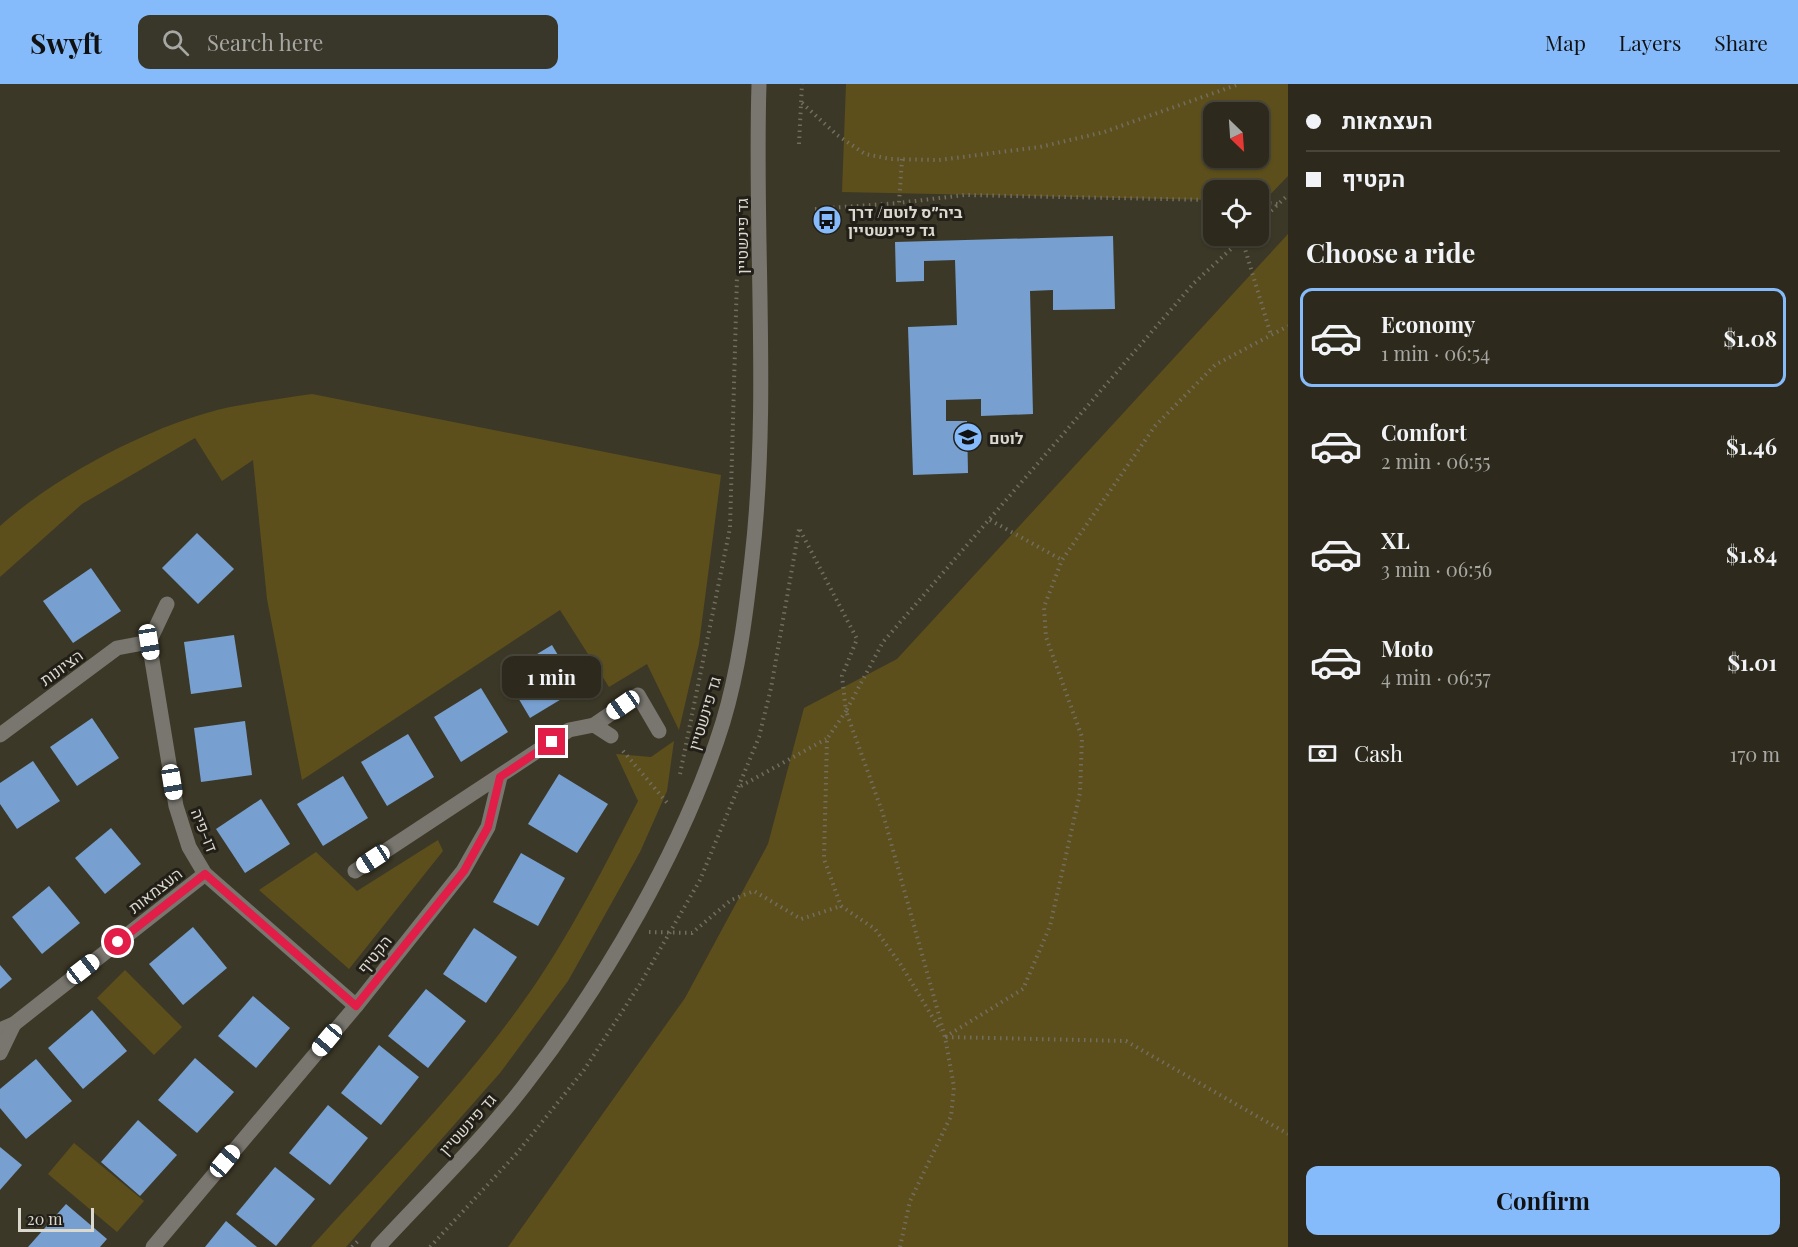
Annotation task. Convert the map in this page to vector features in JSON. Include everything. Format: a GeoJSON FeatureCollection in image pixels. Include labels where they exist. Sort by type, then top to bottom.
{"type":"FeatureCollection","features":[{"type":"Feature","properties":{"kind":"street","name":"גד פינשטיין"},"geometry":{"type":"LineString","coordinates":[[378,1247],[523,1088],[582,1006],[669,851],[722,723],[741,634],[756,509],[759,412],[759,84]]}},
{"type":"Feature","properties":{"kind":"street"},"geometry":{"type":"LineString","coordinates":[[149,642],[167,604]]}},
{"type":"Feature","properties":{"kind":"street","name":"הציונות"},"geometry":{"type":"LineString","coordinates":[[0,735],[117,648],[149,642]]}},
{"type":"Feature","properties":{"kind":"street","name":"דו-פיה"},"geometry":{"type":"LineString","coordinates":[[149,642],[176,806],[189,847],[205,874],[356,1006]]}},
{"type":"Feature","properties":{"kind":"street"},"geometry":{"type":"LineString","coordinates":[[355,871],[569,730],[594,724],[638,694],[659,731]]}},
{"type":"Feature","properties":{"kind":"street"},"geometry":{"type":"LineString","coordinates":[[594,724],[610,736]]}},
{"type":"Feature","properties":{"kind":"street","name":"הקטיף"},"geometry":{"type":"LineString","coordinates":[[153,1247],[356,1006],[464,871],[488,827],[500,777]]}},
{"type":"Feature","properties":{"kind":"street","name":"העצמאות"},"geometry":{"type":"LineString","coordinates":[[0,1053],[7,1027],[205,874]]}},
{"type":"Feature","properties":{"kind":"path"},"geometry":{"type":"LineString","coordinates":[[799,144],[802,84]]}},
{"type":"Feature","properties":{"kind":"path"},"geometry":{"type":"LineString","coordinates":[[802,103],[837,135],[865,154],[902,159],[939,160],[1040,147],[1104,132],[1239,84]]}},
{"type":"Feature","properties":{"kind":"path"},"geometry":{"type":"LineString","coordinates":[[899,203],[902,159]]}},
{"type":"Feature","properties":{"kind":"path"},"geometry":{"type":"LineString","coordinates":[[814,209],[899,203],[964,195],[1203,200]]}},
{"type":"Feature","properties":{"kind":"path"},"geometry":{"type":"LineString","coordinates":[[1269,213],[1288,195]]}},
{"type":"Feature","properties":{"kind":"path"},"geometry":{"type":"LineString","coordinates":[[1269,203],[1279,204]]}},
{"type":"Feature","properties":{"kind":"path"},"geometry":{"type":"LineString","coordinates":[[740,786],[827,739],[846,711],[883,642],[1194,283],[1233,246]]}},
{"type":"Feature","properties":{"kind":"path"},"geometry":{"type":"LineString","coordinates":[[1246,246],[1271,335]]}},
{"type":"Feature","properties":{"kind":"path"},"geometry":{"type":"LineString","coordinates":[[945,1037],[1023,989],[1050,926],[1080,793],[1082,737],[1046,637],[1044,607],[1062,560],[1155,426],[1215,365],[1288,326]]}},
{"type":"Feature","properties":{"kind":"path"},"geometry":{"type":"LineString","coordinates":[[989,520],[1062,560]]}},
{"type":"Feature","properties":{"kind":"path"},"geometry":{"type":"LineString","coordinates":[[430,1247],[517,1153],[584,1070],[619,1018],[700,880],[759,736],[771,688],[799,529],[857,639],[842,676],[846,711],[883,814],[945,1037],[954,1087],[951,1116],[910,1201],[900,1247]]}},
{"type":"Feature","properties":{"kind":"path"},"geometry":{"type":"LineString","coordinates":[[610,736],[669,805]]}},
{"type":"Feature","properties":{"kind":"path"},"geometry":{"type":"LineString","coordinates":[[827,739],[824,859],[840,906],[875,929],[901,965],[945,1037]]}},
{"type":"Feature","properties":{"kind":"path"},"geometry":{"type":"LineString","coordinates":[[669,933],[692,933],[731,900],[754,891],[801,920],[840,906]]}},
{"type":"Feature","properties":{"kind":"path"},"geometry":{"type":"LineString","coordinates":[[945,1037],[1125,1041],[1288,1134]]}},
{"type":"Feature","properties":{"kind":"shaded area"},"geometry":{"type":"Polygon","coordinates":[[[846,84],[1288,84],[1288,176],[1269,196],[1269,180],[1203,180],[1203,200],[842,192],[846,84]]]}},
{"type":"Feature","properties":{"kind":"shaded area"},"geometry":{"type":"Polygon","coordinates":[[[1288,234],[1288,1247],[508,1247],[685,998],[768,844],[804,708],[897,659],[1288,234]]]}},
{"type":"Feature","properties":{"kind":"shaded area"},"geometry":{"type":"Polygon","coordinates":[[[312,394],[721,475],[699,644],[679,730],[647,664],[609,687],[560,610],[302,780],[267,599],[253,460],[222,481],[195,438],[82,504],[0,577],[0,526],[49,488],[78,470],[108,453],[170,425],[230,407],[312,394]]]}},
{"type":"Feature","properties":{"kind":"shaded area"},"geometry":{"type":"Polygon","coordinates":[[[674,741],[667,791],[640,852],[568,981],[500,1073],[346,1247],[311,1247],[462,1080],[509,1021],[546,969],[594,886],[638,801],[616,754],[651,757],[674,741]]]}},
{"type":"Feature","properties":{"kind":"shaded area"},"geometry":{"type":"Polygon","coordinates":[[[438,840],[443,851],[349,969],[259,890],[316,852],[357,891],[438,840]]]}},
{"type":"Feature","properties":{"kind":"shaded area"},"geometry":{"type":"Polygon","coordinates":[[[125,970],[182,1027],[154,1055],[97,998],[125,970]]]}},
{"type":"Feature","properties":{"kind":"shaded area"},"geometry":{"type":"Polygon","coordinates":[[[74,1143],[144,1201],[117,1232],[48,1174],[74,1143]]]}},
{"type":"Feature","properties":{"kind":"building"},"geometry":{"type":"Polygon","coordinates":[[[1113,236],[1115,309],[1053,310],[1053,290],[1030,291],[1033,414],[981,416],[981,399],[946,400],[946,421],[967,421],[968,473],[913,475],[908,327],[957,325],[955,260],[924,261],[924,281],[896,282],[895,242],[1113,236]]]}},
{"type":"Feature","properties":{"kind":"building"},"geometry":{"type":"Polygon","coordinates":[[[197,533],[234,569],[198,604],[162,568],[197,533]]]}},
{"type":"Feature","properties":{"kind":"building"},"geometry":{"type":"Polygon","coordinates":[[[91,568],[121,611],[73,643],[43,601],[91,568]]]}},
{"type":"Feature","properties":{"kind":"building"},"geometry":{"type":"Polygon","coordinates":[[[234,635],[242,687],[191,694],[184,642],[234,635]]]}},
{"type":"Feature","properties":{"kind":"building"},"geometry":{"type":"Polygon","coordinates":[[[552,645],[578,689],[530,718],[504,674],[552,645]]]}},
{"type":"Feature","properties":{"kind":"building"},"geometry":{"type":"Polygon","coordinates":[[[481,688],[508,732],[461,762],[434,717],[481,688]]]}},
{"type":"Feature","properties":{"kind":"building"},"geometry":{"type":"Polygon","coordinates":[[[92,718],[119,758],[77,786],[50,747],[92,718]]]}},
{"type":"Feature","properties":{"kind":"building"},"geometry":{"type":"Polygon","coordinates":[[[245,721],[252,775],[201,782],[194,728],[245,721]]]}},
{"type":"Feature","properties":{"kind":"building"},"geometry":{"type":"Polygon","coordinates":[[[408,734],[434,777],[387,806],[361,762],[408,734]]]}},
{"type":"Feature","properties":{"kind":"building"},"geometry":{"type":"Polygon","coordinates":[[[33,761],[60,801],[17,829],[0,804],[0,783],[33,761]]]}},
{"type":"Feature","properties":{"kind":"building"},"geometry":{"type":"Polygon","coordinates":[[[559,774],[608,804],[577,853],[528,824],[559,774]]]}},
{"type":"Feature","properties":{"kind":"building"},"geometry":{"type":"Polygon","coordinates":[[[343,776],[368,818],[323,846],[297,804],[343,776]]]}},
{"type":"Feature","properties":{"kind":"building"},"geometry":{"type":"Polygon","coordinates":[[[261,799],[290,844],[245,873],[216,829],[261,799]]]}},
{"type":"Feature","properties":{"kind":"building"},"geometry":{"type":"Polygon","coordinates":[[[111,828],[141,864],[105,894],[75,858],[111,828]]]}},
{"type":"Feature","properties":{"kind":"building"},"geometry":{"type":"Polygon","coordinates":[[[521,853],[565,878],[538,926],[493,902],[521,853]]]}},
{"type":"Feature","properties":{"kind":"building"},"geometry":{"type":"Polygon","coordinates":[[[49,886],[80,923],[42,954],[12,917],[49,886]]]}},
{"type":"Feature","properties":{"kind":"building"},"geometry":{"type":"Polygon","coordinates":[[[193,927],[227,968],[183,1005],[149,964],[193,927]]]}},
{"type":"Feature","properties":{"kind":"building"},"geometry":{"type":"Polygon","coordinates":[[[474,928],[517,957],[486,1003],[443,974],[474,928]]]}},
{"type":"Feature","properties":{"kind":"building"},"geometry":{"type":"Polygon","coordinates":[[[0,965],[12,979],[0,989],[0,965]]]}},
{"type":"Feature","properties":{"kind":"building"},"geometry":{"type":"Polygon","coordinates":[[[426,989],[466,1021],[428,1068],[388,1036],[426,989]]]}},
{"type":"Feature","properties":{"kind":"building"},"geometry":{"type":"Polygon","coordinates":[[[253,996],[290,1028],[256,1068],[218,1036],[253,996]]]}},
{"type":"Feature","properties":{"kind":"building"},"geometry":{"type":"Polygon","coordinates":[[[92,1010],[127,1051],[83,1089],[48,1048],[92,1010]]]}},
{"type":"Feature","properties":{"kind":"building"},"geometry":{"type":"Polygon","coordinates":[[[379,1045],[419,1077],[381,1125],[341,1093],[379,1045]]]}},
{"type":"Feature","properties":{"kind":"building"},"geometry":{"type":"Polygon","coordinates":[[[195,1058],[234,1092],[197,1133],[158,1100],[195,1058]]]}},
{"type":"Feature","properties":{"kind":"building"},"geometry":{"type":"Polygon","coordinates":[[[36,1059],[72,1101],[26,1139],[0,1108],[0,1089],[36,1059]]]}},
{"type":"Feature","properties":{"kind":"building"},"geometry":{"type":"Polygon","coordinates":[[[328,1105],[368,1138],[330,1185],[289,1153],[328,1105]]]}},
{"type":"Feature","properties":{"kind":"building"},"geometry":{"type":"Polygon","coordinates":[[[138,1120],[177,1155],[140,1196],[101,1162],[138,1120]]]}},
{"type":"Feature","properties":{"kind":"building"},"geometry":{"type":"Polygon","coordinates":[[[0,1147],[22,1165],[0,1190],[0,1147]]]}},
{"type":"Feature","properties":{"kind":"building"},"geometry":{"type":"Polygon","coordinates":[[[275,1167],[315,1199],[276,1246],[236,1214],[275,1167]]]}},
{"type":"Feature","properties":{"kind":"building"},"geometry":{"type":"Polygon","coordinates":[[[66,1204],[107,1239],[100,1247],[28,1247],[66,1204]]]}},
{"type":"Feature","properties":{"kind":"building"},"geometry":{"type":"Polygon","coordinates":[[[226,1221],[257,1247],[205,1247],[226,1221]]]}},
{"type":"Feature","properties":{"kind":"place","name":"ביה״ס לוטם/ דרך גד פיינשטיין"},"geometry":{"type":"Point","coordinates":[827,220]}},
{"type":"Feature","properties":{"kind":"place","name":"לוטם"},"geometry":{"type":"Point","coordinates":[968,437]}},
{"type":"Feature","properties":{"kind":"route"},"geometry":{"type":"LineString","coordinates":[[118,942],[205,874],[356,1006],[464,871],[488,827],[500,777],[552,742]]}}]}
